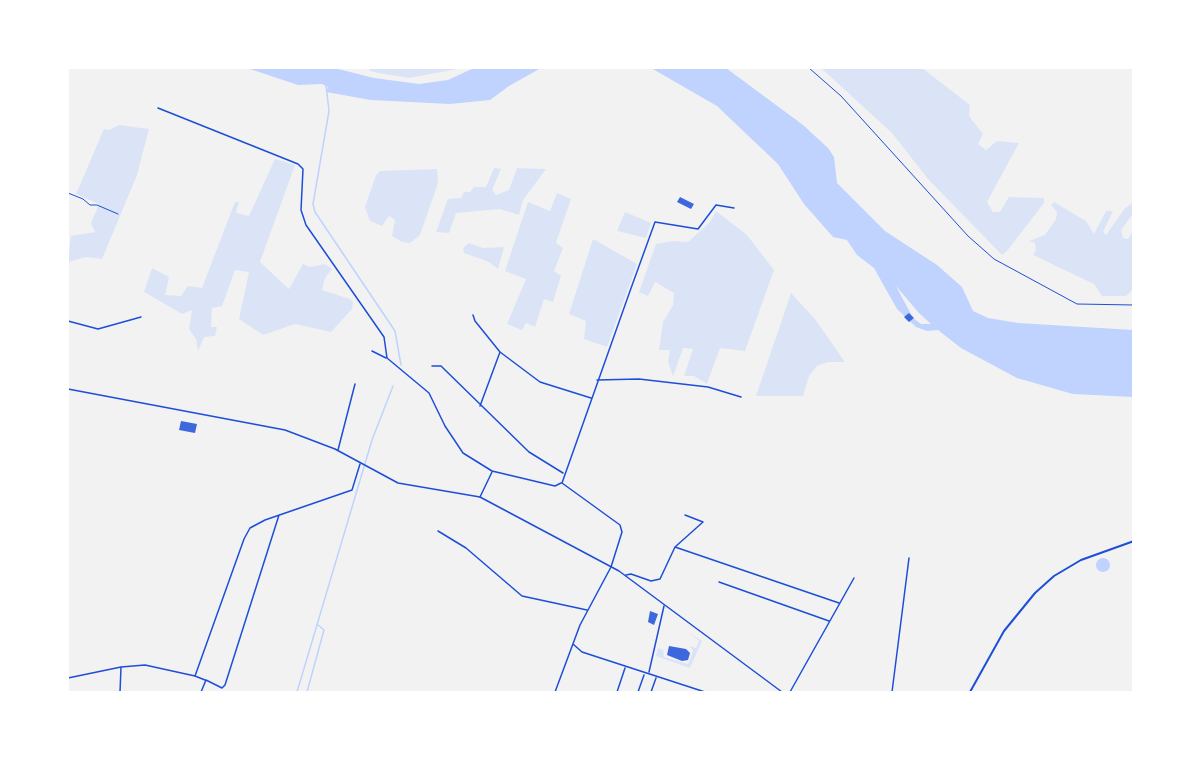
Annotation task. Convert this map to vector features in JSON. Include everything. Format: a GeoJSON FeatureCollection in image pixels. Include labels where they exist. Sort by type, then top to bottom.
{"type":"FeatureCollection","features":[{"type":"Feature","properties":{"kind":"main road"},"geometry":{"type":"LineString","coordinates":[[970,693],[1004,631],[1035,593],[1081,560],[1134,541]]}},
{"type":"Feature","properties":{"kind":"street"},"geometry":{"type":"LineString","coordinates":[[159,108],[298,164],[303,169],[301,210],[306,225],[384,337],[387,358]]}},
{"type":"Feature","properties":{"kind":"street"},"geometry":{"type":"LineString","coordinates":[[562,483],[655,222],[698,230],[716,205],[734,208]]}},
{"type":"Feature","properties":{"kind":"street"},"geometry":{"type":"LineString","coordinates":[[473,315],[500,352],[540,382],[591,398]]}},
{"type":"Feature","properties":{"kind":"street"},"geometry":{"type":"LineString","coordinates":[[68,321],[98,329],[141,317]]}},
{"type":"Feature","properties":{"kind":"street"},"geometry":{"type":"LineString","coordinates":[[372,351],[387,358],[396,368],[429,393],[445,426],[464,453],[492,471],[555,486],[562,483]]}},
{"type":"Feature","properties":{"kind":"street"},"geometry":{"type":"LineString","coordinates":[[480,406],[500,352]]}},
{"type":"Feature","properties":{"kind":"street"},"geometry":{"type":"LineString","coordinates":[[432,366],[441,366],[529,452],[564,473]]}},
{"type":"Feature","properties":{"kind":"street"},"geometry":{"type":"LineString","coordinates":[[597,380],[639,379],[708,387],[741,397]]}},
{"type":"Feature","properties":{"kind":"street"},"geometry":{"type":"LineString","coordinates":[[338,451],[355,384]]}},
{"type":"Feature","properties":{"kind":"street"},"geometry":{"type":"LineString","coordinates":[[68,389],[285,430],[338,451],[404,485],[480,497],[625,576],[782,693]]}},
{"type":"Feature","properties":{"kind":"street"},"geometry":{"type":"LineString","coordinates":[[195,676],[245,535],[254,524],[352,490],[361,464]]}},
{"type":"Feature","properties":{"kind":"street"},"geometry":{"type":"LineString","coordinates":[[480,497],[492,471]]}},
{"type":"Feature","properties":{"kind":"street"},"geometry":{"type":"LineString","coordinates":[[555,693],[573,643],[611,567],[622,532],[620,525],[562,483]]}},
{"type":"Feature","properties":{"kind":"street"},"geometry":{"type":"LineString","coordinates":[[68,678],[121,667],[145,665],[195,676],[222,688],[225,686],[280,515]]}},
{"type":"Feature","properties":{"kind":"street"},"geometry":{"type":"LineString","coordinates":[[625,576],[631,574],[651,581],[660,579],[675,547],[703,522],[685,515]]}},
{"type":"Feature","properties":{"kind":"street"},"geometry":{"type":"LineString","coordinates":[[438,531],[466,548],[522,596],[588,610]]}},
{"type":"Feature","properties":{"kind":"street"},"geometry":{"type":"LineString","coordinates":[[675,547],[839,603]]}},
{"type":"Feature","properties":{"kind":"street"},"geometry":{"type":"LineString","coordinates":[[892,693],[909,558]]}},
{"type":"Feature","properties":{"kind":"street"},"geometry":{"type":"LineString","coordinates":[[790,693],[854,578]]}},
{"type":"Feature","properties":{"kind":"street"},"geometry":{"type":"LineString","coordinates":[[719,582],[829,621]]}},
{"type":"Feature","properties":{"kind":"street"},"geometry":{"type":"LineString","coordinates":[[649,672],[664,604]]}},
{"type":"Feature","properties":{"kind":"street"},"geometry":{"type":"LineString","coordinates":[[573,643],[582,652],[644,674],[649,672]]}},
{"type":"Feature","properties":{"kind":"street"},"geometry":{"type":"LineString","coordinates":[[120,693],[121,667]]}},
{"type":"Feature","properties":{"kind":"street"},"geometry":{"type":"LineString","coordinates":[[617,693],[626,668]]}},
{"type":"Feature","properties":{"kind":"street"},"geometry":{"type":"LineString","coordinates":[[649,672],[657,678],[705,693]]}},
{"type":"Feature","properties":{"kind":"street"},"geometry":{"type":"LineString","coordinates":[[638,693],[644,674]]}},
{"type":"Feature","properties":{"kind":"street"},"geometry":{"type":"LineString","coordinates":[[651,693],[657,678]]}},
{"type":"Feature","properties":{"kind":"street"},"geometry":{"type":"LineString","coordinates":[[201,693],[206,680]]}},
{"type":"Feature","properties":{"kind":"path"},"geometry":{"type":"LineString","coordinates":[[809,68],[851,106],[968,236],[994,259],[1077,304],[1134,305]]}},
{"type":"Feature","properties":{"kind":"path"},"geometry":{"type":"LineString","coordinates":[[68,193],[83,199],[90,205],[97,205],[118,214]]}},
{"type":"Feature","properties":{"kind":"shaded area"},"geometry":{"type":"Polygon","coordinates":[[[369,68],[463,68],[409,78],[370,71],[369,68]]]}},
{"type":"Feature","properties":{"kind":"shaded area"},"geometry":{"type":"Polygon","coordinates":[[[821,68],[922,68],[970,105],[969,116],[983,134],[978,144],[986,150],[997,141],[1019,143],[987,202],[993,212],[1000,212],[1009,197],[1044,198],[1044,203],[1007,251],[1002,255],[928,179],[892,133],[821,68]]]}},
{"type":"Feature","properties":{"kind":"shaded area"},"geometry":{"type":"Polygon","coordinates":[[[119,125],[149,129],[137,175],[102,259],[86,257],[68,262],[71,236],[95,232],[91,223],[99,204],[76,194],[104,129],[110,130],[119,125]]]}},
{"type":"Feature","properties":{"kind":"shaded area"},"geometry":{"type":"Polygon","coordinates":[[[275,159],[295,165],[260,262],[289,289],[303,264],[310,267],[325,264],[332,269],[325,278],[322,290],[350,299],[353,302],[352,309],[331,332],[295,324],[263,335],[239,319],[249,272],[235,270],[222,306],[212,308],[211,327],[217,327],[215,336],[204,337],[198,351],[196,339],[189,329],[192,310],[182,314],[144,292],[152,268],[169,277],[165,295],[181,296],[188,286],[202,288],[235,202],[239,202],[236,213],[249,216],[275,159]]]}},
{"type":"Feature","properties":{"kind":"shaded area"},"geometry":{"type":"Polygon","coordinates":[[[494,168],[501,169],[492,190],[496,195],[509,190],[517,168],[546,169],[523,200],[519,215],[500,209],[456,213],[449,233],[436,232],[448,199],[461,198],[464,192],[470,192],[474,187],[486,187],[494,168]]]}},
{"type":"Feature","properties":{"kind":"shaded area"},"geometry":{"type":"Polygon","coordinates":[[[437,169],[438,183],[420,235],[410,243],[402,242],[392,236],[395,220],[389,216],[382,226],[370,221],[365,207],[376,175],[380,171],[437,169]]]}},
{"type":"Feature","properties":{"kind":"shaded area"},"geometry":{"type":"Polygon","coordinates":[[[557,193],[571,199],[556,243],[563,248],[554,271],[561,276],[553,302],[544,299],[535,327],[526,323],[522,330],[507,324],[526,279],[505,271],[528,202],[550,211],[557,193]]]}},
{"type":"Feature","properties":{"kind":"shaded area"},"geometry":{"type":"Polygon","coordinates":[[[1054,202],[1086,221],[1094,234],[1106,211],[1113,211],[1103,232],[1106,235],[1125,208],[1133,203],[1133,214],[1121,230],[1123,238],[1128,239],[1133,231],[1133,289],[1126,296],[1102,296],[1094,284],[1033,255],[1036,250],[1035,243],[1029,241],[1045,235],[1056,219],[1057,212],[1051,205],[1054,202]]]}},
{"type":"Feature","properties":{"kind":"shaded area"},"geometry":{"type":"Polygon","coordinates":[[[716,211],[747,235],[774,270],[745,351],[720,348],[707,384],[694,376],[684,376],[693,349],[683,348],[673,376],[668,362],[670,350],[659,350],[663,322],[673,305],[674,293],[655,282],[648,296],[639,292],[656,244],[672,241],[688,242],[710,222],[716,211]]]}},
{"type":"Feature","properties":{"kind":"shaded area"},"geometry":{"type":"Polygon","coordinates":[[[625,212],[651,223],[646,238],[617,231],[625,212]]]}},
{"type":"Feature","properties":{"kind":"shaded area"},"geometry":{"type":"Polygon","coordinates":[[[593,239],[637,264],[607,347],[584,339],[586,321],[569,314],[593,239]]]}},
{"type":"Feature","properties":{"kind":"shaded area"},"geometry":{"type":"Polygon","coordinates":[[[469,243],[483,248],[504,247],[498,269],[489,262],[464,253],[463,248],[469,243]]]}},
{"type":"Feature","properties":{"kind":"shaded area"},"geometry":{"type":"Polygon","coordinates":[[[791,293],[815,319],[845,362],[828,362],[817,366],[809,376],[803,396],[756,396],[791,293]]]}},
{"type":"Feature","properties":{"kind":"shaded area"},"geometry":{"type":"Polygon","coordinates":[[[689,633],[702,641],[690,668],[656,656],[658,648],[663,650],[664,657],[688,664],[693,651],[690,646],[696,648],[699,641],[689,633]]]}},
{"type":"Feature","properties":{"kind":"water"},"geometry":{"type":"Polygon","coordinates":[[[247,68],[334,68],[374,78],[419,84],[448,80],[474,68],[541,68],[490,100],[450,104],[371,100],[326,92],[328,87],[322,84],[298,85],[247,68]]]}},
{"type":"Feature","properties":{"kind":"water"},"geometry":{"type":"Polygon","coordinates":[[[651,68],[726,68],[803,125],[828,148],[834,157],[837,183],[885,231],[937,265],[962,287],[973,311],[988,318],[1018,323],[1133,330],[1133,397],[1073,394],[1017,378],[961,348],[938,330],[927,331],[916,327],[897,309],[874,268],[857,255],[847,240],[833,237],[804,204],[778,164],[717,106],[651,68]],[[896,286],[913,318],[921,324],[931,324],[896,286]]]}},
{"type":"Feature","properties":{"kind":"water"},"geometry":{"type":"Polygon","coordinates":[[[1100,558],[1106,558],[1110,565],[1106,572],[1100,572],[1096,568],[1096,562],[1100,558]]]}},
{"type":"Feature","properties":{"kind":"building"},"geometry":{"type":"Polygon","coordinates":[[[680,197],[694,204],[691,209],[677,202],[680,197]]]}},
{"type":"Feature","properties":{"kind":"building"},"geometry":{"type":"Polygon","coordinates":[[[909,313],[914,318],[909,322],[904,317],[909,313]]]}},
{"type":"Feature","properties":{"kind":"building"},"geometry":{"type":"Polygon","coordinates":[[[181,421],[197,424],[195,433],[179,430],[181,421]]]}},
{"type":"Feature","properties":{"kind":"building"},"geometry":{"type":"Polygon","coordinates":[[[650,611],[658,614],[654,625],[648,622],[650,611]]]}},
{"type":"Feature","properties":{"kind":"building"},"geometry":{"type":"Polygon","coordinates":[[[669,646],[686,649],[690,653],[688,660],[682,661],[667,655],[669,646]]]}},
{"type":"Feature","properties":{"kind":"waterway"},"geometry":{"type":"LineString","coordinates":[[326,85],[329,111],[313,204],[315,212],[395,331],[401,365]]}},
{"type":"Feature","properties":{"kind":"waterway"},"geometry":{"type":"LineString","coordinates":[[297,692],[372,440],[393,386]]}},
{"type":"Feature","properties":{"kind":"waterway"},"geometry":{"type":"LineString","coordinates":[[307,692],[324,630],[318,625]]}}]}
